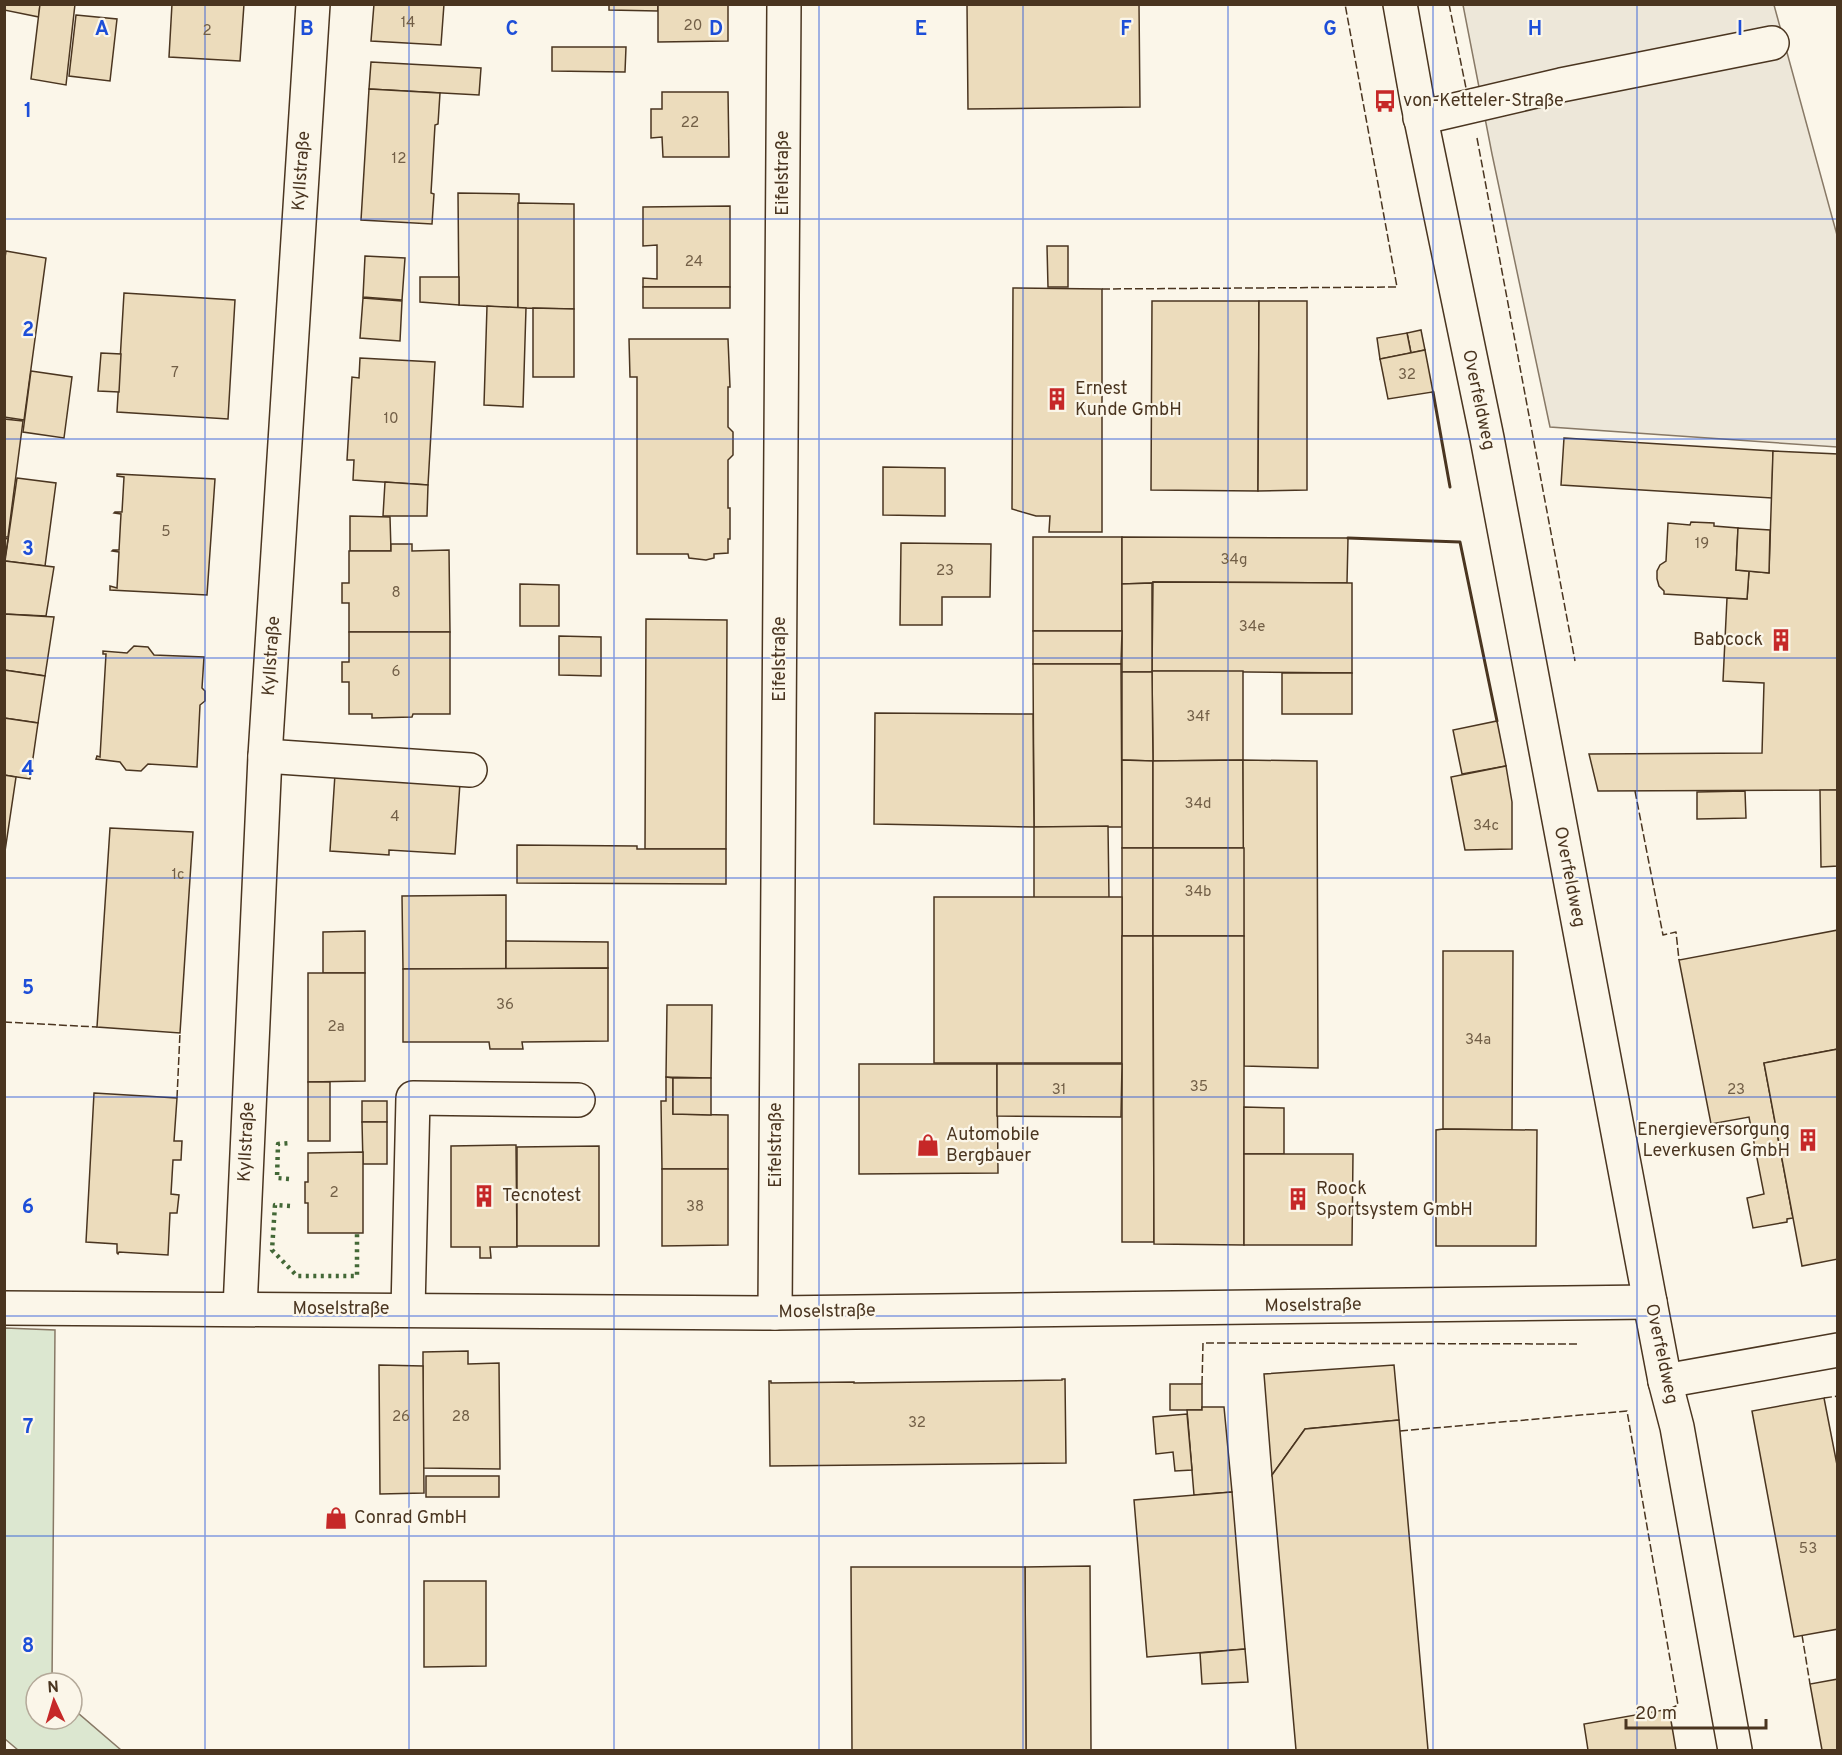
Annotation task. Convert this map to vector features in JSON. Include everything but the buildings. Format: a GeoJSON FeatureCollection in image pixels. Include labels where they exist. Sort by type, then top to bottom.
{"type":"FeatureCollection","features":[{"type":"Feature","properties":{"kind":"street","name":"Kyllstraße"},"geometry":{"type":"LineString","coordinates":[[240,1309],[265,756],[313,4]]}},
{"type":"Feature","properties":{"kind":"street","name":"Eifelstraße"},"geometry":{"type":"LineString","coordinates":[[775,1313],[784,4]]}},
{"type":"Feature","properties":{"kind":"street","name":"Overfeldweg"},"geometry":{"type":"LineString","coordinates":[[1400,4],[1420,118],[1486,438],[1665,1381],[1677,1427],[1735,1750]]}},
{"type":"Feature","properties":{"kind":"street"},"geometry":{"type":"LineString","coordinates":[[1420,118],[1560,85],[1772,44]]}},
{"type":"Feature","properties":{"kind":"street"},"geometry":{"type":"LineString","coordinates":[[265,756],[470,770]]}},
{"type":"Feature","properties":{"kind":"street"},"geometry":{"type":"LineString","coordinates":[[408,1310],[413,1098],[578,1100]]}},
{"type":"Feature","properties":{"kind":"street","name":"Moselstraße"},"geometry":{"type":"LineString","coordinates":[[4,1308],[775,1313],[1650,1302]]}},
{"type":"Feature","properties":{"kind":"street"},"geometry":{"type":"LineString","coordinates":[[1665,1381],[1838,1350]]}},
{"type":"Feature","properties":{"kind":"green space"},"geometry":{"type":"Polygon","coordinates":[[[5,1328],[55,1330],[52,1671],[24,1671],[24,1731],[84,1731],[84,1718],[121,1750],[18,1750],[5,1739],[5,1328]]]}},
{"type":"Feature","properties":{"kind":"shaded area"},"geometry":{"type":"Polygon","coordinates":[[[1463,5],[1774,5],[1837,235],[1837,447],[1550,427],[1463,5]]]}},
{"type":"Feature","properties":{"kind":"hedge"},"geometry":{"type":"LineString","coordinates":[[289,1179],[277,1178],[278,1144],[291,1143]]}},
{"type":"Feature","properties":{"kind":"hedge"},"geometry":{"type":"LineString","coordinates":[[290,1206],[275,1205],[272,1250],[297,1276],[357,1276],[357,1233]]}},
{"type":"Feature","properties":{"kind":"fence"},"geometry":{"type":"LineString","coordinates":[[1102,289],[1397,287],[1345,4]]}},
{"type":"Feature","properties":{"kind":"fence"},"geometry":{"type":"LineString","coordinates":[[1449,4],[1466,88]]}},
{"type":"Feature","properties":{"kind":"fence"},"geometry":{"type":"LineString","coordinates":[[1477,138],[1575,661]]}},
{"type":"Feature","properties":{"kind":"fence"},"geometry":{"type":"LineString","coordinates":[[1635,791],[1663,935],[1676,932],[1679,960]]}},
{"type":"Feature","properties":{"kind":"fence"},"geometry":{"type":"LineString","coordinates":[[4,1022],[97,1027]]}},
{"type":"Feature","properties":{"kind":"fence"},"geometry":{"type":"LineString","coordinates":[[177,1098],[180,1033]]}},
{"type":"Feature","properties":{"kind":"fence"},"geometry":{"type":"LineString","coordinates":[[1202,1384],[1203,1343],[1579,1344]]}},
{"type":"Feature","properties":{"kind":"fence"},"geometry":{"type":"LineString","coordinates":[[1824,1398],[1838,1396]]}},
{"type":"Feature","properties":{"kind":"fence"},"geometry":{"type":"LineString","coordinates":[[1400,1431],[1627,1411],[1678,1705],[1669,1709]]}},
{"type":"Feature","properties":{"kind":"fence"},"geometry":{"type":"LineString","coordinates":[[1802,1635],[1810,1684]]}},
{"type":"Feature","properties":{"kind":"wall"},"geometry":{"type":"LineString","coordinates":[[1433,392],[1450,487]]}},
{"type":"Feature","properties":{"kind":"wall"},"geometry":{"type":"LineString","coordinates":[[1348,538],[1460,542],[1497,721]]}},
{"type":"Feature","properties":{"kind":"place","name":"von-Ketteler-Straße"},"geometry":{"type":"Point","coordinates":[1385,101]}},
{"type":"Feature","properties":{"kind":"place","name":"Ernest Kunde GmbH"},"geometry":{"type":"Point","coordinates":[1057,399]}},
{"type":"Feature","properties":{"kind":"place","name":"Babcock"},"geometry":{"type":"Point","coordinates":[1781,640]}},
{"type":"Feature","properties":{"kind":"place","name":"Energieversorgung Leverkusen GmbH"},"geometry":{"type":"Point","coordinates":[1808,1140]}},
{"type":"Feature","properties":{"kind":"place","name":"Automobile Bergbauer"},"geometry":{"type":"Point","coordinates":[928,1145]}},
{"type":"Feature","properties":{"kind":"place","name":"Tecnotest"},"geometry":{"type":"Point","coordinates":[484,1196]}},
{"type":"Feature","properties":{"kind":"place","name":"Roock Sportsystem GmbH"},"geometry":{"type":"Point","coordinates":[1298,1199]}},
{"type":"Feature","properties":{"kind":"place","name":"Conrad GmbH"},"geometry":{"type":"Point","coordinates":[336,1518]}}]}
